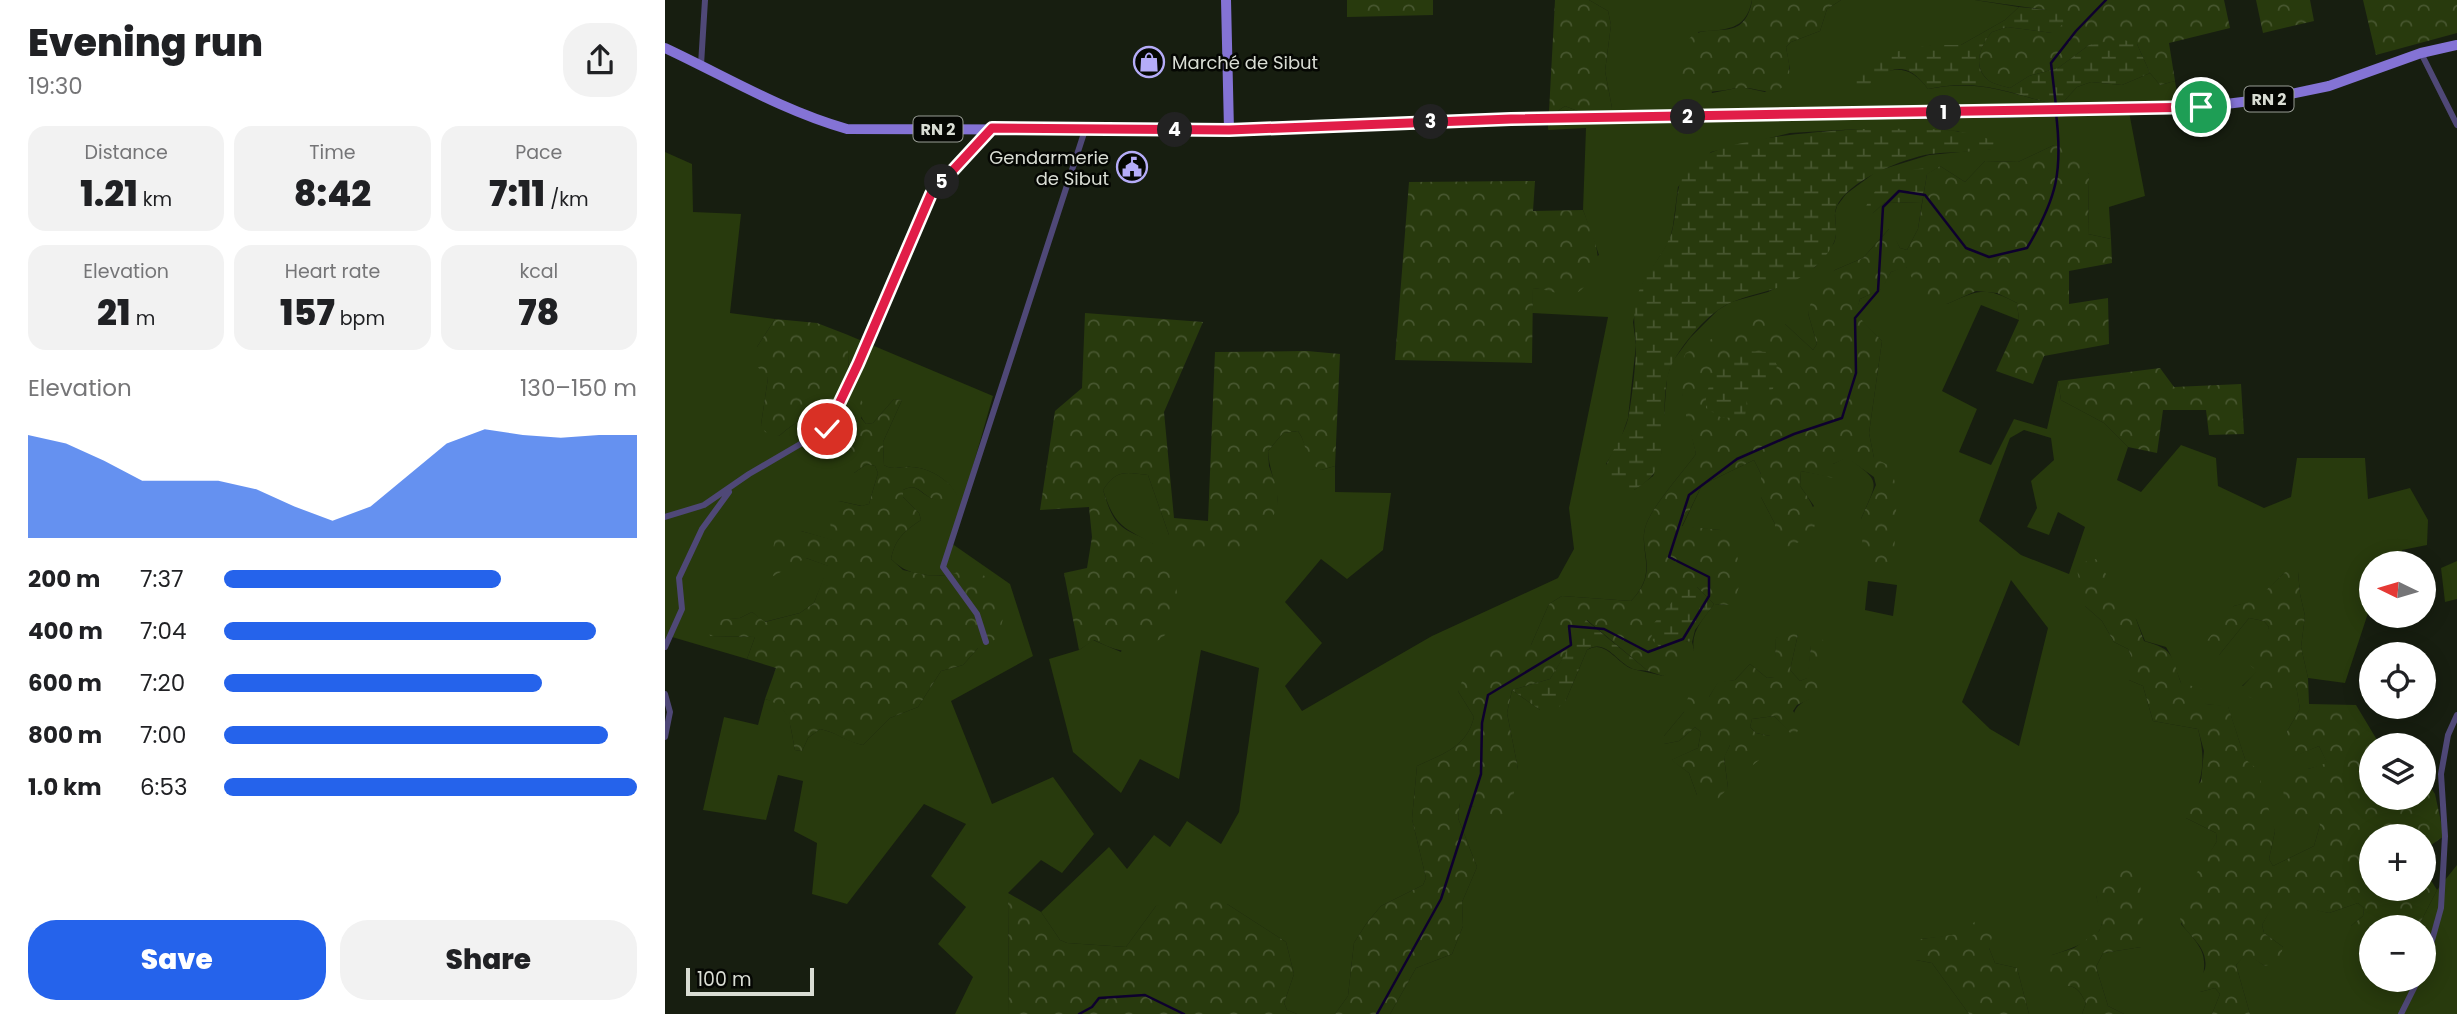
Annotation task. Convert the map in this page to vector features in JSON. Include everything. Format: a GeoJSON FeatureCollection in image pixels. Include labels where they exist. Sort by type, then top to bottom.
{"type":"FeatureCollection","features":[{"type":"Feature","properties":{"kind":"main road"},"geometry":{"type":"LineString","coordinates":[[1226,0],[1229,130]]}},
{"type":"Feature","properties":{"kind":"main road","name":"RN 2"},"geometry":{"type":"LineString","coordinates":[[665,48],[817,121],[847,130],[1229,130],[1511,119],[2035,112],[2201,107],[2267,99],[2329,86],[2421,53],[2457,45]]}},
{"type":"Feature","properties":{"kind":"street"},"geometry":{"type":"LineString","coordinates":[[701,65],[705,0]]}},
{"type":"Feature","properties":{"kind":"street"},"geometry":{"type":"LineString","coordinates":[[2421,53],[2457,125]]}},
{"type":"Feature","properties":{"kind":"street"},"geometry":{"type":"LineString","coordinates":[[665,517],[704,505],[749,474],[827,429],[931,194],[992,128]]}},
{"type":"Feature","properties":{"kind":"street"},"geometry":{"type":"LineString","coordinates":[[986,642],[977,614],[943,567],[1085,130]]}},
{"type":"Feature","properties":{"kind":"street"},"geometry":{"type":"LineString","coordinates":[[665,647],[682,609],[679,578],[702,529],[725,495],[749,474]]}},
{"type":"Feature","properties":{"kind":"street"},"geometry":{"type":"LineString","coordinates":[[665,694],[670,712],[665,737]]}},
{"type":"Feature","properties":{"kind":"street"},"geometry":{"type":"LineString","coordinates":[[2436,926],[2441,908],[2445,836],[2441,774],[2448,735],[2457,715]]}},
{"type":"Feature","properties":{"kind":"street"},"geometry":{"type":"LineString","coordinates":[[2401,1014],[2412,992]]}},
{"type":"Feature","properties":{"kind":"green space"},"geometry":{"type":"Polygon","coordinates":[[[1347,0],[1433,0],[1433,15],[1347,17],[1347,0]]]}},
{"type":"Feature","properties":{"kind":"green space"},"geometry":{"type":"Polygon","coordinates":[[[1555,0],[1589,0],[1608,11],[1611,25],[1605,71],[1612,108],[1608,114],[1593,117],[1565,106],[1559,110],[1548,130],[1555,0]]]}},
{"type":"Feature","properties":{"kind":"green space"},"geometry":{"type":"Polygon","coordinates":[[[1589,0],[1752,0],[1745,18],[1733,27],[1698,32],[1712,93],[1742,87],[1765,92],[1790,70],[1786,47],[1791,42],[1820,31],[1827,9],[1841,0],[1975,0],[2019,7],[2005,20],[1961,45],[1931,45],[1884,72],[1909,72],[1928,89],[1977,86],[2053,104],[2064,101],[2077,87],[2091,82],[2122,85],[2150,73],[2160,85],[2175,81],[2180,111],[2129,112],[2145,196],[2109,207],[2111,239],[2088,234],[2089,174],[2054,145],[2018,162],[1985,161],[1965,182],[1940,166],[1865,214],[1873,213],[1885,202],[1922,203],[1918,229],[1907,250],[1900,248],[1889,229],[1863,258],[1835,270],[1808,313],[1817,344],[1813,350],[1785,324],[1682,392],[1696,454],[1648,520],[1644,540],[1645,579],[1640,590],[1631,601],[1562,596],[1549,604],[1531,645],[1458,691],[1474,717],[1471,727],[1460,743],[1417,766],[1412,819],[1426,878],[1423,885],[1381,906],[1366,924],[1354,943],[1348,996],[1335,1014],[1297,1014],[1287,1010],[1284,1003],[1294,974],[1286,942],[1227,904],[1156,906],[1126,947],[1067,943],[1060,940],[1041,912],[1109,847],[1127,869],[1154,835],[1170,847],[1187,821],[1221,844],[1239,812],[1259,668],[1201,650],[1179,779],[1140,759],[1121,793],[1073,752],[1049,659],[1079,650],[1093,640],[1121,652],[1153,544],[1126,528],[1111,511],[1103,490],[1112,478],[1128,473],[1148,475],[1169,535],[1278,504],[1268,451],[1283,433],[1298,431],[1315,465],[1321,470],[1335,466],[1335,492],[1391,493],[1383,550],[1347,579],[1321,559],[1285,602],[1322,643],[1285,686],[1302,711],[1432,636],[1558,578],[1574,549],[1569,508],[1608,317],[1532,313],[1533,288],[1546,289],[1599,255],[1583,210],[1586,128],[1548,130],[1559,110],[1565,106],[1593,117],[1612,108],[1605,71],[1611,25],[1608,11],[1589,0]],[[1859,129],[1790,133],[1711,152],[1678,187],[1669,242],[1643,283],[1633,322],[1636,345],[1628,418],[1620,441],[1606,464],[1634,490],[1653,476],[1661,454],[1667,377],[1672,362],[1690,338],[1718,310],[1731,302],[1768,292],[1815,267],[1834,243],[1837,206],[1846,194],[1877,171],[1929,155],[1991,149],[1958,131],[1859,129]]]}},
{"type":"Feature","properties":{"kind":"green space"},"geometry":{"type":"Polygon","coordinates":[[[1752,0],[1841,0],[1827,9],[1820,31],[1791,42],[1786,47],[1789,75],[1785,84],[1776,91],[1745,88],[1707,92],[1691,89],[1680,70],[1687,42],[1698,33],[1740,25],[1752,0]]]}},
{"type":"Feature","properties":{"kind":"green space"},"geometry":{"type":"Polygon","coordinates":[[[1975,0],[2224,0],[2230,28],[2169,43],[2175,81],[2160,85],[2150,73],[2137,44],[2089,45],[2058,68],[2029,76],[2010,88],[1993,83],[1983,74],[1979,62],[1981,49],[1992,32],[2007,27],[2052,33],[2047,10],[1975,0]]]}},
{"type":"Feature","properties":{"kind":"green space"},"geometry":{"type":"Polygon","coordinates":[[[2256,0],[2310,0],[2314,21],[2263,33],[2256,0]]]}},
{"type":"Feature","properties":{"kind":"green space"},"geometry":{"type":"Polygon","coordinates":[[[2363,0],[2457,0],[2457,33],[2376,55],[2363,0]]]}},
{"type":"Feature","properties":{"kind":"green space"},"geometry":{"type":"Polygon","coordinates":[[[2019,7],[2047,10],[2062,15],[2064,23],[2052,33],[2007,27],[1992,32],[1981,49],[1979,63],[1983,75],[1993,83],[2010,88],[2029,76],[2058,68],[2089,45],[2121,39],[2137,44],[2150,73],[2122,85],[2091,82],[2077,87],[2064,101],[2053,104],[1977,86],[1928,89],[1919,78],[1902,69],[1886,73],[1860,93],[1853,88],[1853,81],[1889,53],[1931,45],[1961,45],[2005,20],[2019,7]]]}},
{"type":"Feature","properties":{"kind":"green space"},"geometry":{"type":"Polygon","coordinates":[[[1859,129],[1947,130],[1980,136],[1995,142],[1991,149],[1983,151],[1930,154],[1905,161],[1877,172],[1852,188],[1836,208],[1835,240],[1814,268],[1786,285],[1722,307],[1689,338],[1672,364],[1668,377],[1658,467],[1651,477],[1634,490],[1612,484],[1604,472],[1626,426],[1629,411],[1636,353],[1635,303],[1640,288],[1670,236],[1679,187],[1685,173],[1703,156],[1745,142],[1796,134],[1859,129]]]}},
{"type":"Feature","properties":{"kind":"green space"},"geometry":{"type":"Polygon","coordinates":[[[2054,145],[2069,148],[2089,174],[2088,234],[2111,239],[2112,263],[2069,271],[2069,304],[2108,298],[2109,344],[2044,356],[2033,384],[1996,371],[2019,320],[2017,303],[1997,293],[1976,291],[1947,304],[1923,298],[1906,267],[1891,272],[1882,289],[1860,299],[1856,314],[1882,341],[1869,433],[1874,458],[1890,466],[1897,489],[1894,560],[1873,568],[1863,556],[1861,519],[1876,485],[1874,477],[1847,458],[1833,464],[1833,478],[1801,471],[1800,486],[1814,510],[1815,523],[1806,538],[1788,547],[1775,539],[1775,524],[1761,497],[1761,474],[1754,460],[1702,485],[1682,526],[1720,530],[1733,538],[1740,573],[1735,598],[1729,605],[1714,604],[1697,587],[1685,641],[1692,642],[1694,650],[1686,664],[1663,676],[1648,671],[1587,620],[1550,679],[1512,690],[1507,713],[1518,769],[1510,815],[1505,822],[1487,825],[1474,807],[1460,803],[1458,818],[1477,867],[1462,902],[1463,926],[1452,954],[1416,968],[1390,1014],[1335,1014],[1348,996],[1354,943],[1366,924],[1381,906],[1423,885],[1426,878],[1412,819],[1417,766],[1460,743],[1471,727],[1474,717],[1458,691],[1474,652],[1531,645],[1549,604],[1562,596],[1631,601],[1640,589],[1647,569],[1644,540],[1648,520],[1696,454],[1681,388],[1682,363],[1686,353],[1752,317],[1785,324],[1813,350],[1817,344],[1808,313],[1814,291],[1835,270],[1863,258],[1890,228],[1900,248],[1907,250],[1918,229],[1927,174],[1940,166],[1965,182],[1985,161],[2018,162],[2054,145]]]}},
{"type":"Feature","properties":{"kind":"green space"},"geometry":{"type":"Polygon","coordinates":[[[665,152],[692,164],[693,212],[741,214],[730,313],[775,319],[757,347],[768,378],[761,425],[779,436],[798,422],[812,417],[819,418],[830,430],[834,452],[843,463],[854,473],[867,464],[875,466],[878,473],[869,504],[862,506],[839,501],[835,541],[801,531],[806,558],[829,566],[814,603],[800,613],[764,622],[752,612],[740,618],[711,621],[711,636],[755,637],[747,659],[672,637],[665,649],[665,152]]]}},
{"type":"Feature","properties":{"kind":"green space"},"geometry":{"type":"Polygon","coordinates":[[[1940,166],[1927,174],[1922,203],[1885,202],[1872,214],[1865,214],[1872,195],[1894,175],[1940,166]]]}},
{"type":"Feature","properties":{"kind":"green space"},"geometry":{"type":"Polygon","coordinates":[[[1535,181],[1533,211],[1583,210],[1598,259],[1592,278],[1577,293],[1562,294],[1533,288],[1532,363],[1395,360],[1409,182],[1535,181]]]}},
{"type":"Feature","properties":{"kind":"green space"},"geometry":{"type":"Polygon","coordinates":[[[1905,266],[1947,304],[1982,292],[1997,294],[2017,303],[2019,320],[1981,305],[1942,391],[1977,409],[1959,452],[1991,465],[2014,419],[2047,429],[2058,381],[2061,400],[2104,423],[2128,447],[2117,480],[2141,492],[2181,445],[2216,458],[2218,486],[2264,508],[2291,497],[2297,458],[2365,458],[2368,499],[2410,488],[2428,520],[2427,545],[2402,551],[2359,551],[2359,628],[2363,628],[2345,683],[2308,678],[2301,647],[2305,616],[2298,572],[2284,573],[2256,601],[2234,606],[2219,655],[2249,618],[2264,621],[2269,627],[2258,671],[2242,686],[2296,685],[2300,709],[2286,733],[2286,759],[2319,746],[2328,764],[2308,769],[2320,825],[2314,846],[2273,866],[2269,859],[2275,831],[2245,759],[2228,707],[2206,704],[2181,683],[2166,647],[2145,641],[2136,619],[2085,606],[2102,621],[2114,642],[2128,649],[2131,656],[2129,680],[2143,686],[2153,721],[2198,729],[2202,754],[2201,775],[2186,818],[2216,833],[2217,841],[2187,894],[2181,924],[2196,941],[2203,955],[2204,970],[2200,992],[2215,988],[2220,994],[2212,1014],[2124,1014],[2108,1006],[2096,967],[2103,953],[2141,947],[2096,895],[2102,920],[2100,929],[2082,944],[2052,955],[2050,986],[2076,988],[2086,1003],[2082,1014],[2029,1014],[2017,968],[1995,963],[1989,948],[1959,935],[1921,939],[1916,960],[1932,963],[1969,1014],[1390,1014],[1416,968],[1452,954],[1463,926],[1462,902],[1477,867],[1458,818],[1460,802],[1474,807],[1518,769],[1507,713],[1512,690],[1540,710],[1566,700],[1587,650],[1593,647],[1604,649],[1630,668],[1663,676],[1694,650],[1696,631],[1714,604],[1729,605],[1720,530],[1682,527],[1702,485],[1754,460],[1761,474],[1761,497],[1775,524],[1775,539],[1814,506],[1800,486],[1801,471],[1833,477],[1833,464],[1847,457],[1871,477],[1873,489],[1861,519],[1894,560],[1869,433],[1882,341],[1855,314],[1860,299],[1881,289],[1891,272],[1905,266]],[[2024,430],[2010,438],[1979,521],[2021,555],[2069,574],[2085,527],[2058,512],[2049,535],[2027,527],[2037,508],[2031,481],[2054,460],[2051,438],[2024,430]],[[2011,580],[1962,702],[1990,729],[2019,746],[2048,628],[2011,580]],[[1868,581],[1865,610],[1893,616],[1897,585],[1868,581]],[[1798,634],[1776,638],[1775,677],[1767,678],[1750,664],[1735,680],[1718,683],[1709,697],[1684,712],[1664,736],[1664,744],[1679,741],[1695,727],[1701,732],[1698,748],[1672,760],[1689,773],[1697,795],[1728,788],[1724,757],[1730,745],[1770,736],[1756,733],[1750,727],[1752,719],[1774,716],[1794,736],[1795,710],[1817,695],[1811,646],[1808,678],[1800,681],[1790,670],[1798,634]]]}},
{"type":"Feature","properties":{"kind":"green space"},"geometry":{"type":"Polygon","coordinates":[[[1085,313],[1203,322],[1164,412],[1174,518],[1208,521],[1215,352],[1307,351],[1340,354],[1335,466],[1321,470],[1316,467],[1309,458],[1298,431],[1283,433],[1268,451],[1269,466],[1277,488],[1278,504],[1273,517],[1238,548],[1211,555],[1182,545],[1169,535],[1148,475],[1117,475],[1103,490],[1113,517],[1122,527],[1152,543],[1160,551],[1168,562],[1176,588],[1178,602],[1172,626],[1160,639],[1138,650],[1125,651],[1094,640],[1079,650],[1064,573],[1087,568],[1092,537],[1089,507],[1040,510],[1055,411],[1082,388],[1085,313]]]}},
{"type":"Feature","properties":{"kind":"green space"},"geometry":{"type":"Polygon","coordinates":[[[775,319],[817,323],[848,335],[848,380],[863,403],[861,418],[866,424],[873,423],[894,399],[902,400],[883,442],[884,465],[891,468],[911,467],[926,470],[941,477],[957,494],[959,501],[944,502],[914,488],[903,490],[903,497],[919,513],[921,520],[901,536],[891,559],[903,570],[925,575],[948,576],[962,570],[985,576],[997,585],[1004,615],[998,638],[978,648],[963,665],[941,671],[918,707],[890,718],[863,745],[820,729],[808,738],[802,751],[795,750],[785,712],[774,702],[765,699],[776,668],[747,659],[755,637],[710,636],[708,628],[711,620],[740,618],[752,612],[765,622],[800,613],[814,603],[828,566],[806,558],[768,579],[776,532],[801,531],[834,540],[827,511],[839,501],[861,506],[869,504],[878,473],[875,466],[867,464],[854,473],[846,473],[836,456],[830,431],[819,419],[805,419],[779,436],[765,432],[761,425],[768,378],[753,362],[757,347],[775,319]]]}},
{"type":"Feature","properties":{"kind":"green space"},"geometry":{"type":"Polygon","coordinates":[[[848,335],[993,396],[951,543],[1010,584],[1033,656],[951,701],[992,804],[1053,777],[1094,834],[1062,873],[1041,860],[1008,893],[1009,1014],[955,1014],[973,977],[938,944],[966,907],[931,876],[966,824],[924,804],[847,904],[812,894],[817,843],[794,831],[803,781],[778,775],[766,820],[703,810],[724,717],[758,725],[765,699],[779,703],[789,718],[795,750],[802,751],[808,738],[820,729],[863,745],[890,718],[918,707],[941,671],[963,665],[978,648],[948,576],[910,572],[891,559],[901,536],[921,520],[919,513],[903,497],[903,490],[914,488],[932,498],[958,501],[947,482],[933,473],[918,468],[894,468],[884,465],[883,442],[902,400],[894,399],[873,423],[866,424],[852,392],[848,335]]]}},
{"type":"Feature","properties":{"kind":"green space"},"geometry":{"type":"Polygon","coordinates":[[[1739,351],[1768,352],[1777,365],[1773,389],[1766,392],[1748,391],[1745,417],[1722,418],[1706,408],[1708,390],[1715,376],[1739,351]]]}},
{"type":"Feature","properties":{"kind":"green space"},"geometry":{"type":"Polygon","coordinates":[[[2160,368],[2174,387],[2241,384],[2244,434],[2209,435],[2206,410],[2163,410],[2157,453],[2128,447],[2104,423],[2061,400],[2058,381],[2160,368]]]}},
{"type":"Feature","properties":{"kind":"green space"},"geometry":{"type":"Polygon","coordinates":[[[2096,559],[2136,619],[2144,641],[2167,651],[2181,683],[2203,689],[2206,704],[2228,706],[2245,759],[2257,769],[2275,831],[2269,859],[2273,866],[2314,846],[2320,825],[2317,818],[2285,818],[2283,785],[2308,769],[2327,763],[2319,746],[2286,760],[2286,733],[2300,709],[2296,686],[2264,700],[2242,694],[2242,687],[2257,671],[2246,662],[2245,654],[2264,640],[2269,627],[2264,621],[2249,618],[2219,655],[2204,654],[2202,647],[2234,606],[2256,600],[2291,569],[2298,572],[2305,616],[2301,647],[2308,678],[2309,704],[2356,705],[2359,719],[2364,719],[2373,733],[2359,733],[2359,810],[2436,810],[2436,799],[2444,836],[2436,842],[2436,824],[2359,824],[2359,901],[2431,901],[2424,915],[2363,915],[2364,908],[2358,903],[2329,913],[2314,910],[2302,920],[2288,914],[2281,902],[2274,904],[2262,925],[2264,933],[2283,947],[2279,962],[2265,966],[2246,954],[2236,965],[2250,1014],[2212,1014],[2220,994],[2215,988],[2200,992],[2193,988],[2205,969],[2205,960],[2203,952],[2184,927],[2180,916],[2189,887],[2217,841],[2216,833],[2186,818],[2182,804],[2201,781],[2204,751],[2198,729],[2153,721],[2143,686],[2129,680],[2126,673],[2131,656],[2128,649],[2114,642],[2102,621],[2085,606],[2077,570],[2081,563],[2096,559]]]}},
{"type":"Feature","properties":{"kind":"green space"},"geometry":{"type":"Polygon","coordinates":[[[2457,561],[2457,599],[2445,602],[2441,568],[2457,561]]]}},
{"type":"Feature","properties":{"kind":"green space"},"geometry":{"type":"Polygon","coordinates":[[[1697,587],[1714,604],[1695,630],[1692,642],[1685,641],[1664,651],[1651,639],[1654,623],[1683,589],[1697,587]]]}},
{"type":"Feature","properties":{"kind":"green space"},"geometry":{"type":"Polygon","coordinates":[[[1586,620],[1648,671],[1633,669],[1605,649],[1593,647],[1587,650],[1566,700],[1555,711],[1540,710],[1512,690],[1550,679],[1586,620]]]}},
{"type":"Feature","properties":{"kind":"green space"},"geometry":{"type":"Polygon","coordinates":[[[1811,624],[1818,629],[1822,637],[1823,667],[1817,696],[1797,705],[1793,711],[1802,724],[1794,737],[1774,716],[1752,719],[1750,727],[1756,733],[1770,736],[1770,751],[1747,770],[1730,745],[1724,758],[1728,788],[1718,799],[1697,795],[1689,773],[1671,760],[1698,748],[1701,732],[1695,727],[1679,741],[1664,744],[1664,736],[1684,712],[1689,694],[1709,697],[1718,682],[1735,680],[1750,664],[1767,678],[1774,677],[1776,638],[1790,631],[1798,634],[1790,670],[1800,681],[1807,678],[1811,646],[1807,631],[1811,624]]]}},
{"type":"Feature","properties":{"kind":"green space"},"geometry":{"type":"Polygon","coordinates":[[[2132,861],[2139,865],[2144,939],[2141,947],[2103,953],[2096,967],[2108,1006],[2124,1014],[2082,1014],[2086,1003],[2076,988],[2050,987],[2041,966],[2052,955],[2074,948],[2099,931],[2102,924],[2096,895],[2101,880],[2117,864],[2132,861]]]}},
{"type":"Feature","properties":{"kind":"green space"},"geometry":{"type":"Polygon","coordinates":[[[2457,865],[2457,1014],[2250,1014],[2236,965],[2246,953],[2265,966],[2283,947],[2264,933],[2262,925],[2273,904],[2280,901],[2329,913],[2358,903],[2364,908],[2363,915],[2359,915],[2359,919],[2351,926],[2351,933],[2359,936],[2359,992],[2436,992],[2436,915],[2424,915],[2431,901],[2436,901],[2437,890],[2457,865]]]}},
{"type":"Feature","properties":{"kind":"green space"},"geometry":{"type":"Polygon","coordinates":[[[1223,889],[1227,904],[1286,942],[1294,974],[1284,1003],[1287,1010],[1297,1014],[1009,1014],[1008,893],[1041,912],[1060,940],[1067,943],[1126,947],[1156,906],[1223,889]]]}},
{"type":"Feature","properties":{"kind":"green space"},"geometry":{"type":"Polygon","coordinates":[[[2359,919],[2359,937],[2351,934],[2351,926],[2359,919]]]}},
{"type":"Feature","properties":{"kind":"green space"},"geometry":{"type":"Polygon","coordinates":[[[1977,920],[1984,921],[1993,933],[1989,948],[1995,963],[2017,968],[2029,1014],[1969,1014],[1932,963],[1916,960],[1909,948],[1921,939],[1959,934],[1977,920]]]}},
{"type":"Feature","properties":{"kind":"waterway"},"geometry":{"type":"LineString","coordinates":[[2056,106],[2051,63],[2076,31],[2106,0]]}},
{"type":"Feature","properties":{"kind":"waterway"},"geometry":{"type":"LineString","coordinates":[[1377,1014],[1441,899],[1481,774],[1482,723],[1488,695],[1571,645],[1569,626],[1604,629],[1648,652],[1683,639],[1709,596],[1709,577],[1669,557],[1689,495],[1737,459],[1794,434],[1842,418],[1856,373],[1855,318],[1878,291],[1883,207],[1899,191],[1925,195],[1966,248],[1989,257],[2027,248],[2045,214],[2055,183],[2059,152],[2056,113]]}},
{"type":"Feature","properties":{"kind":"waterway"},"geometry":{"type":"LineString","coordinates":[[1079,1014],[1092,1007],[1099,998],[1145,995],[1184,1014]]}},
{"type":"Feature","properties":{"kind":"place","name":"Marché de Sibut"},"geometry":{"type":"Point","coordinates":[1149,62]}},
{"type":"Feature","properties":{"kind":"place","name":"Gendarmerie de Sibut"},"geometry":{"type":"Point","coordinates":[1132,167]}},
{"type":"Feature","properties":{"kind":"route"},"geometry":{"type":"LineString","coordinates":[[827,429],[896,280],[931,194],[992,128],[1229,130],[1511,119],[2035,112],[2201,107]]}}]}
